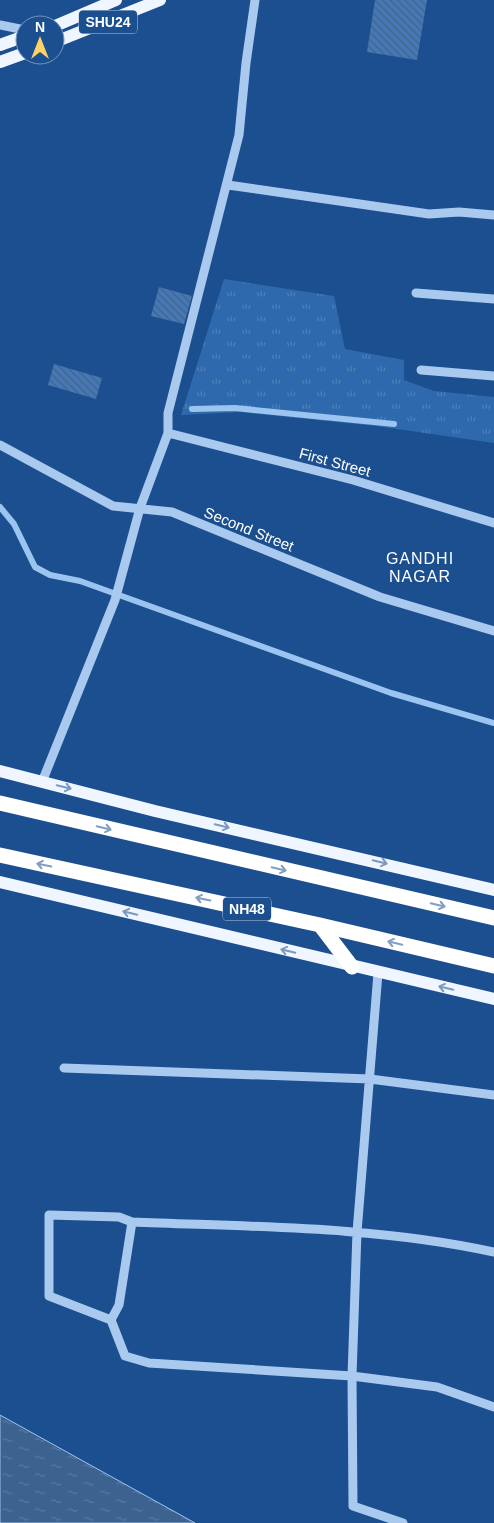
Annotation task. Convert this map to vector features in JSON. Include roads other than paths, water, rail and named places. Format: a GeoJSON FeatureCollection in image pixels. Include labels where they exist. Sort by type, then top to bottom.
{"type":"FeatureCollection","features":[{"type":"Feature","properties":{"kind":"highway"},"geometry":{"type":"LineString","coordinates":[[0,803],[494,918]]}},
{"type":"Feature","properties":{"kind":"highway","name":"NH48"},"geometry":{"type":"LineString","coordinates":[[0,855],[320,925],[494,966]]}},
{"type":"Feature","properties":{"kind":"highway"},"geometry":{"type":"LineString","coordinates":[[320,925],[352,966]]}},
{"type":"Feature","properties":{"kind":"main road","name":"SHU24"},"geometry":{"type":"LineString","coordinates":[[65,22],[116,0]]}},
{"type":"Feature","properties":{"kind":"main road","name":"SHU24"},"geometry":{"type":"LineString","coordinates":[[65,38],[160,0]]}},
{"type":"Feature","properties":{"kind":"main road"},"geometry":{"type":"LineString","coordinates":[[0,45],[15,40]]}},
{"type":"Feature","properties":{"kind":"main road"},"geometry":{"type":"LineString","coordinates":[[0,62],[15,57]]}},
{"type":"Feature","properties":{"kind":"main road"},"geometry":{"type":"LineString","coordinates":[[0,771],[155,811],[494,890]]}},
{"type":"Feature","properties":{"kind":"main road"},"geometry":{"type":"LineString","coordinates":[[0,882],[494,999]]}},
{"type":"Feature","properties":{"kind":"street"},"geometry":{"type":"LineString","coordinates":[[42,782],[116,596],[140,508],[168,434],[168,413],[239,135],[255,0]]}},
{"type":"Feature","properties":{"kind":"street"},"geometry":{"type":"LineString","coordinates":[[0,25],[15,28]]}},
{"type":"Feature","properties":{"kind":"street"},"geometry":{"type":"LineString","coordinates":[[228,184],[429,214],[459,212],[494,215]]}},
{"type":"Feature","properties":{"kind":"street"},"geometry":{"type":"LineString","coordinates":[[416,293],[494,299]]}},
{"type":"Feature","properties":{"kind":"street"},"geometry":{"type":"LineString","coordinates":[[421,370],[494,376]]}},
{"type":"Feature","properties":{"kind":"street","name":"First Street"},"geometry":{"type":"LineString","coordinates":[[168,434],[353,480],[494,523]]}},
{"type":"Feature","properties":{"kind":"street","name":"Second Street"},"geometry":{"type":"LineString","coordinates":[[0,445],[113,506],[172,512],[380,596],[494,631]]}},
{"type":"Feature","properties":{"kind":"street"},"geometry":{"type":"LineString","coordinates":[[378,973],[357,1232],[352,1376],[353,1506],[403,1523]]}},
{"type":"Feature","properties":{"kind":"street"},"geometry":{"type":"LineString","coordinates":[[64,1068],[370,1079],[494,1095]]}},
{"type":"Feature","properties":{"kind":"street"},"geometry":{"type":"LineString","coordinates":[[494,1252],[459,1244],[357,1232],[132,1222],[119,1216],[49,1215],[49,1296],[111,1320],[125,1356],[149,1363],[352,1376],[436,1388],[494,1407]]}},
{"type":"Feature","properties":{"kind":"street"},"geometry":{"type":"LineString","coordinates":[[111,1320],[119,1305],[132,1222]]}},
{"type":"Feature","properties":{"kind":"water"},"geometry":{"type":"Polygon","coordinates":[[[0,1415],[195,1523],[0,1523],[0,1415]]]}},
{"type":"Feature","properties":{"kind":"waterway"},"geometry":{"type":"LineString","coordinates":[[192,409],[235,408],[394,424]]}},
{"type":"Feature","properties":{"kind":"waterway"},"geometry":{"type":"LineString","coordinates":[[0,507],[14,524],[35,567],[50,575],[80,581],[391,693],[494,723]]}},
{"type":"Feature","properties":{"kind":"district","name":"GANDHI NAGAR"},"geometry":{"type":"Point","coordinates":[420,567]}}]}
